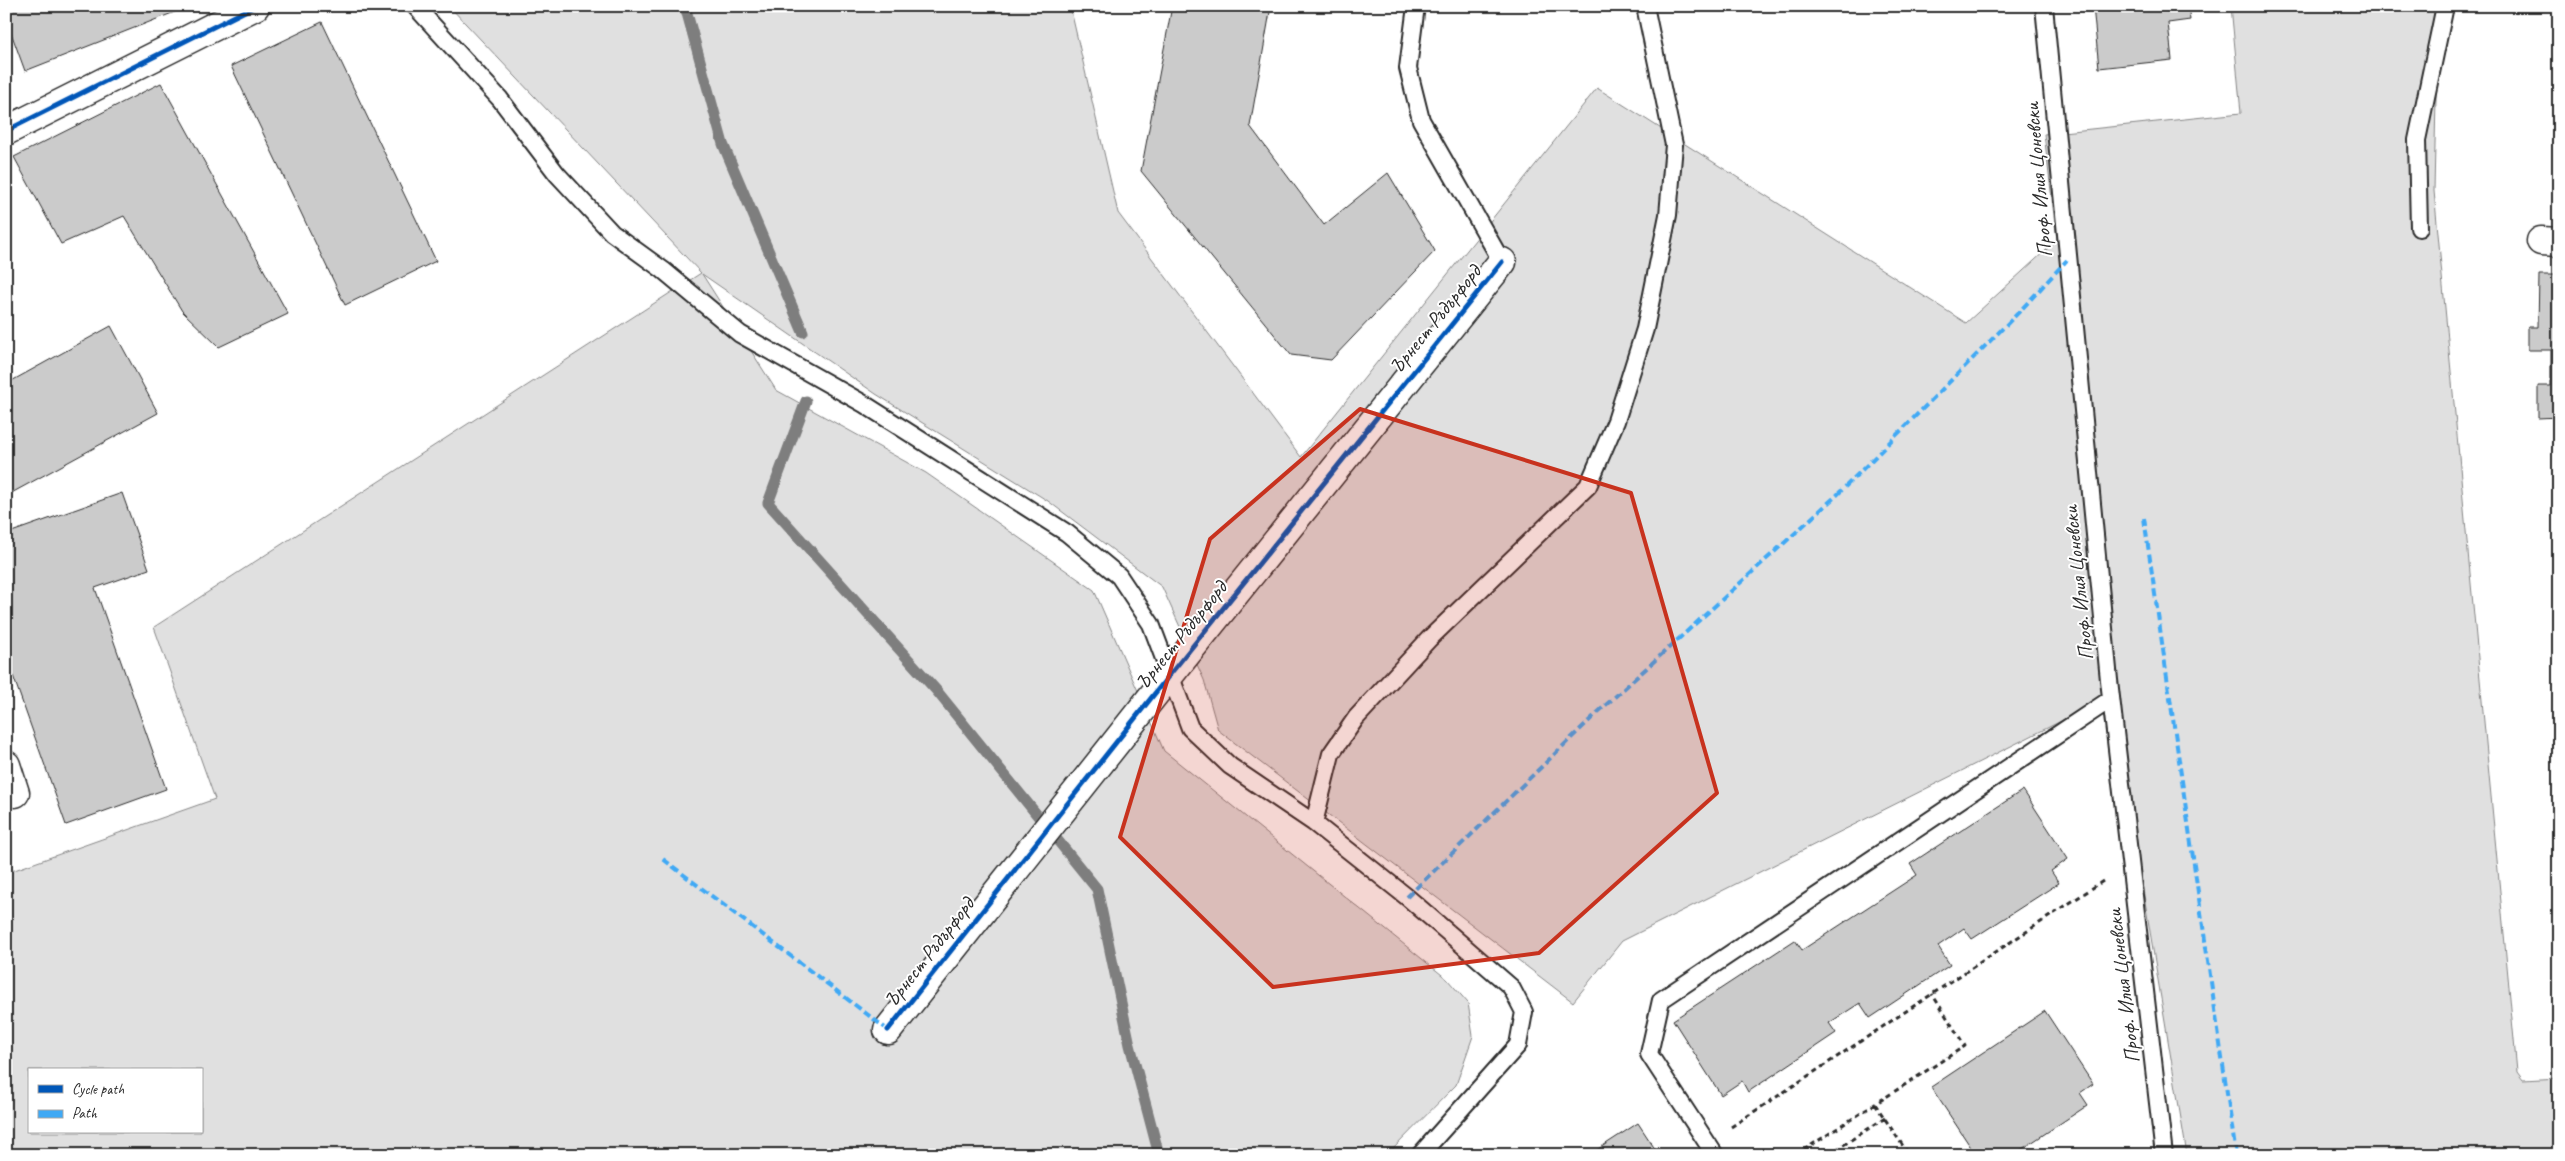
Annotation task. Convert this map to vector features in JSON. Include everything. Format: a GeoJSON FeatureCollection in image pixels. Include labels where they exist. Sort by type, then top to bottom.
{"type":"FeatureCollection","features":[{"type":"Feature","properties":{"kind":"street"},"geometry":{"type":"LineString","coordinates":[[6,131],[255,6]]}},
{"type":"Feature","properties":{"kind":"street","name":"Ърнест Ръдърфорд"},"geometry":{"type":"LineString","coordinates":[[888,1030],[1171,673],[1502,262]]}},
{"type":"Feature","properties":{"kind":"street"},"geometry":{"type":"LineString","coordinates":[[6,765],[15,794]]}},
{"type":"Feature","properties":{"kind":"lane"},"geometry":{"type":"LineString","coordinates":[[415,6],[500,98],[557,174],[612,233],[663,270],[740,334],[864,404],[1067,533],[1119,576],[1151,624],[1171,673],[1190,728],[1230,766],[1314,824],[1407,896],[1512,987],[1524,1012],[1518,1045],[1420,1155]]}},
{"type":"Feature","properties":{"kind":"lane"},"geometry":{"type":"LineString","coordinates":[[1416,6],[1408,68],[1421,120],[1502,262]]}},
{"type":"Feature","properties":{"kind":"lane"},"geometry":{"type":"LineString","coordinates":[[1314,824],[1331,754],[1356,718],[1429,639],[1588,486],[1616,422],[1647,319],[1668,215],[1674,145],[1645,6]]}},
{"type":"Feature","properties":{"kind":"lane","name":"Проф. Илия Цоневски"},"geometry":{"type":"LineString","coordinates":[[2044,6],[2111,699],[2164,1155]]}},
{"type":"Feature","properties":{"kind":"lane"},"geometry":{"type":"LineString","coordinates":[[2419,228],[2417,140],[2445,6]]}},
{"type":"Feature","properties":{"kind":"lane"},"geometry":{"type":"LineString","coordinates":[[1712,1149],[1649,1054],[1661,1000],[2111,699]]}},
{"type":"Feature","properties":{"kind":"path"},"geometry":{"type":"LineString","coordinates":[[1712,1149],[1932,994],[2130,863]]}},
{"type":"Feature","properties":{"kind":"path"},"geometry":{"type":"LineString","coordinates":[[1796,1155],[1964,1046],[1932,994]]}},
{"type":"Feature","properties":{"kind":"path"},"geometry":{"type":"LineString","coordinates":[[1875,1104],[1909,1155]]}},
{"type":"Feature","properties":{"kind":"path"},"geometry":{"type":"LineString","coordinates":[[1828,1155],[1885,1118]]}},
{"type":"Feature","properties":{"kind":"highlighted area"},"geometry":{"type":"Polygon","coordinates":[[[1360,409],[1631,493],[1717,793],[1539,953],[1273,987],[1120,837],[1210,539],[1360,409]]]}},
{"type":"Feature","properties":{"kind":"shaded area"},"geometry":{"type":"Polygon","coordinates":[[[449,6],[1070,6],[1118,213],[1301,457],[1597,88],[1966,323],[2057,240],[2044,134],[2241,113],[2231,6],[2438,6],[2434,191],[2517,1072],[2523,1080],[2559,1078],[2559,1155],[2187,1155],[2111,696],[1622,941],[1573,1002],[1218,730],[1204,680],[1162,587],[1048,501],[876,394],[702,274],[776,390],[926,473],[1094,590],[1164,751],[1447,979],[1468,1003],[1473,1036],[1456,1085],[1387,1155],[6,1155],[6,873],[215,799],[154,627],[701,273],[449,6]]]}},
{"type":"Feature","properties":{"kind":"building"},"geometry":{"type":"Polygon","coordinates":[[[6,6],[190,6],[25,71],[10,30],[6,31],[6,6]]]}},
{"type":"Feature","properties":{"kind":"building"},"geometry":{"type":"Polygon","coordinates":[[[1172,6],[1271,6],[1250,126],[1324,225],[1388,173],[1435,251],[1331,360],[1291,355],[1141,171],[1172,6]]]}},
{"type":"Feature","properties":{"kind":"building"},"geometry":{"type":"Polygon","coordinates":[[[2093,6],[2188,6],[2190,20],[2168,23],[2172,60],[2099,68],[2093,6]]]}},
{"type":"Feature","properties":{"kind":"building"},"geometry":{"type":"Polygon","coordinates":[[[322,22],[436,261],[345,305],[231,66],[322,22]]]}},
{"type":"Feature","properties":{"kind":"building"},"geometry":{"type":"Polygon","coordinates":[[[161,83],[288,314],[219,347],[182,311],[124,216],[61,244],[14,157],[161,83]]]}},
{"type":"Feature","properties":{"kind":"building"},"geometry":{"type":"Polygon","coordinates":[[[2539,275],[2559,275],[2559,417],[2538,418],[2538,386],[2551,386],[2551,350],[2528,350],[2528,327],[2538,327],[2539,275]]]}},
{"type":"Feature","properties":{"kind":"building"},"geometry":{"type":"Polygon","coordinates":[[[111,326],[158,413],[6,496],[6,384],[111,326]]]}},
{"type":"Feature","properties":{"kind":"building"},"geometry":{"type":"Polygon","coordinates":[[[122,493],[149,569],[95,588],[166,789],[66,825],[6,656],[6,534],[122,493]]]}},
{"type":"Feature","properties":{"kind":"building"},"geometry":{"type":"Polygon","coordinates":[[[2555,612],[2559,612],[2559,636],[2555,636],[2555,612]]]}},
{"type":"Feature","properties":{"kind":"building"},"geometry":{"type":"Polygon","coordinates":[[[2023,790],[2068,859],[2051,871],[2059,883],[1972,939],[1964,928],[1938,946],[1950,965],[1870,1018],[1860,1003],[1829,1023],[1836,1033],[1748,1092],[1742,1081],[1721,1095],[1673,1020],[1795,940],[1802,950],[1917,875],[1910,864],[2023,790]]]}},
{"type":"Feature","properties":{"kind":"building"},"geometry":{"type":"Polygon","coordinates":[[[2045,1011],[2093,1084],[2080,1093],[2088,1105],[2013,1155],[1994,1155],[1990,1149],[1981,1155],[1976,1155],[1931,1087],[2045,1011]]]}},
{"type":"Feature","properties":{"kind":"building"},"geometry":{"type":"Polygon","coordinates":[[[1638,1123],[1659,1155],[1589,1155],[1638,1123]]]}},
{"type":"Feature","properties":{"kind":"waterway"},"geometry":{"type":"LineString","coordinates":[[685,6],[723,144],[803,332]]}},
{"type":"Feature","properties":{"kind":"waterway"},"geometry":{"type":"LineString","coordinates":[[806,401],[768,503],[936,690],[1097,889],[1130,1045],[1159,1155]]}},
{"type":"Feature","properties":{"kind":"marked path"},"geometry":{"type":"LineString","coordinates":[[1407,897],[1596,714],[1837,495],[2020,311],[2067,260]]}},
{"type":"Feature","properties":{"kind":"marked path"},"geometry":{"type":"LineString","coordinates":[[2144,518],[2236,1155]]}},
{"type":"Feature","properties":{"kind":"marked path"},"geometry":{"type":"LineString","coordinates":[[663,859],[888,1030]]}},
{"type":"Feature","properties":{"kind":"cycle path"},"geometry":{"type":"LineString","coordinates":[[6,131],[255,6]]}},
{"type":"Feature","properties":{"kind":"cycle path"},"geometry":{"type":"LineString","coordinates":[[888,1030],[1171,673],[1502,262]]}}]}
